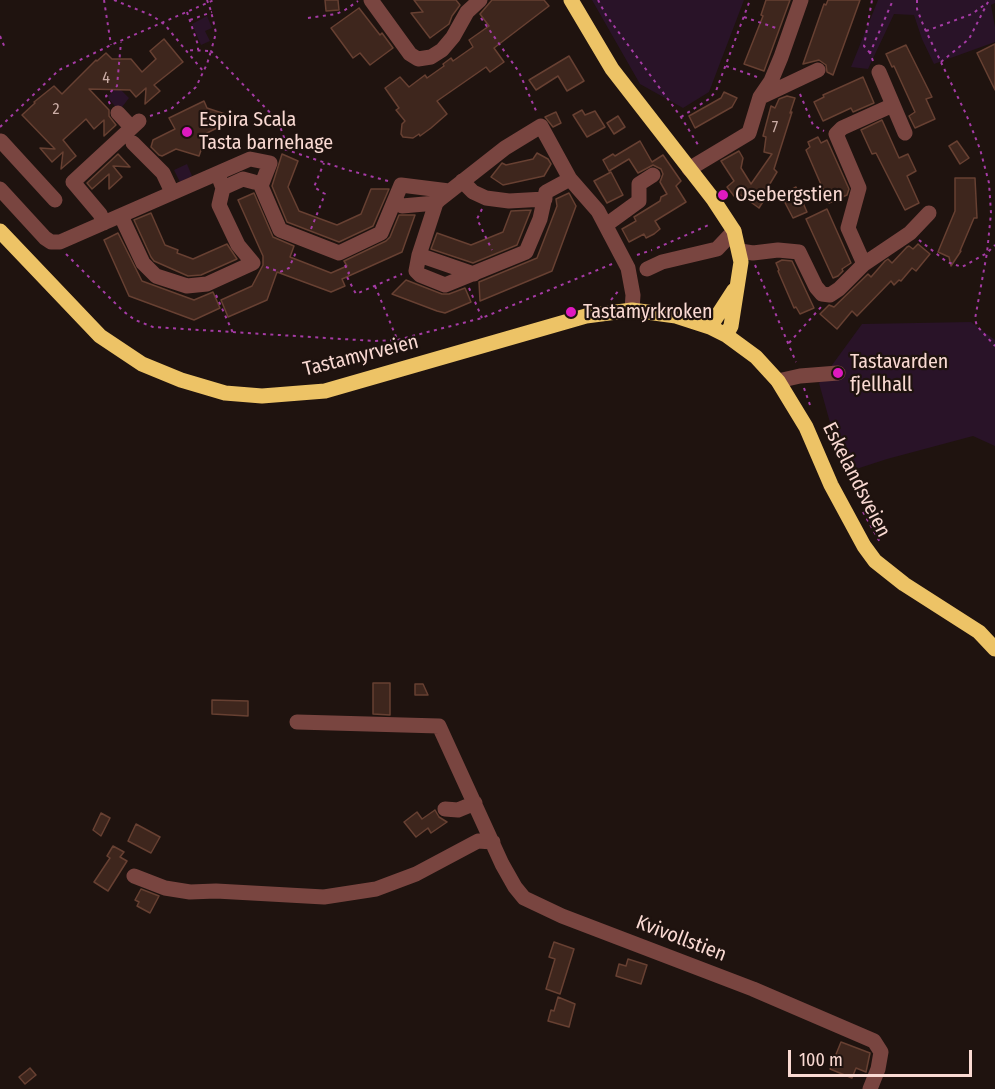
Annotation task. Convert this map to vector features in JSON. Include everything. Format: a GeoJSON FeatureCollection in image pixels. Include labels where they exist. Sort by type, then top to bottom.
{"type":"FeatureCollection","features":[{"type":"Feature","properties":{"kind":"main road"},"geometry":{"type":"LineString","coordinates":[[571,0],[612,69],[689,169],[747,252],[741,262],[731,326],[726,335]]}},
{"type":"Feature","properties":{"kind":"main road","name":"Tastamyrveien"},"geometry":{"type":"LineString","coordinates":[[0,231],[100,336],[142,364],[181,380],[225,393],[262,396],[325,391],[586,316],[632,310],[676,316],[710,327]]}},
{"type":"Feature","properties":{"kind":"main road"},"geometry":{"type":"LineString","coordinates":[[710,327],[737,285]]}},
{"type":"Feature","properties":{"kind":"main road","name":"Eskelandsveien"},"geometry":{"type":"LineString","coordinates":[[710,327],[726,335],[756,357],[778,381],[806,427],[831,485],[864,546],[875,561],[904,584],[980,632],[995,649]]}},
{"type":"Feature","properties":{"kind":"street"},"geometry":{"type":"LineString","coordinates":[[371,0],[410,54],[418,59],[430,57],[442,50],[476,3]]}},
{"type":"Feature","properties":{"kind":"street"},"geometry":{"type":"LineString","coordinates":[[689,169],[749,133],[760,97],[771,81],[801,0]]}},
{"type":"Feature","properties":{"kind":"street"},"geometry":{"type":"LineString","coordinates":[[760,97],[818,70]]}},
{"type":"Feature","properties":{"kind":"street"},"geometry":{"type":"LineString","coordinates":[[879,72],[905,133]]}},
{"type":"Feature","properties":{"kind":"street"},"geometry":{"type":"LineString","coordinates":[[864,264],[848,228],[859,188],[836,134],[842,128],[893,105]]}},
{"type":"Feature","properties":{"kind":"street"},"geometry":{"type":"LineString","coordinates":[[104,224],[100,213],[73,182],[135,124],[118,113]]}},
{"type":"Feature","properties":{"kind":"street"},"geometry":{"type":"LineString","coordinates":[[570,179],[547,191],[528,250],[469,275],[418,261],[436,203],[505,148],[541,126],[570,179],[590,200],[606,225],[628,268],[633,295],[632,310]]}},
{"type":"Feature","properties":{"kind":"street"},"geometry":{"type":"LineString","coordinates":[[1,141],[55,200]]}},
{"type":"Feature","properties":{"kind":"street"},"geometry":{"type":"LineString","coordinates":[[133,143],[163,173],[172,192]]}},
{"type":"Feature","properties":{"kind":"street"},"geometry":{"type":"LineString","coordinates":[[0,189],[45,238],[56,243],[64,242],[250,159],[270,164],[261,186],[280,230],[339,253],[381,233],[400,185],[449,191]]}},
{"type":"Feature","properties":{"kind":"street"},"geometry":{"type":"LineString","coordinates":[[122,216],[143,263],[156,276],[187,286],[210,282],[253,263],[238,245],[219,205],[223,188],[216,173]]}},
{"type":"Feature","properties":{"kind":"street"},"geometry":{"type":"LineString","coordinates":[[606,225],[639,201],[639,184],[653,175]]}},
{"type":"Feature","properties":{"kind":"street"},"geometry":{"type":"LineString","coordinates":[[223,188],[243,179],[254,182]]}},
{"type":"Feature","properties":{"kind":"street"},"geometry":{"type":"LineString","coordinates":[[462,181],[473,192],[486,198],[509,201],[545,199]]}},
{"type":"Feature","properties":{"kind":"street"},"geometry":{"type":"LineString","coordinates":[[402,206],[436,203]]}},
{"type":"Feature","properties":{"kind":"street"},"geometry":{"type":"LineString","coordinates":[[747,252],[778,250],[799,252],[816,287],[822,294],[830,295],[864,264],[910,233],[929,213]]}},
{"type":"Feature","properties":{"kind":"street"},"geometry":{"type":"LineString","coordinates":[[647,269],[662,262],[717,249],[734,231]]}},
{"type":"Feature","properties":{"kind":"street"},"geometry":{"type":"LineString","coordinates":[[778,381],[800,376],[838,374]]}},
{"type":"Feature","properties":{"kind":"street","name":"Kvivollstien"},"geometry":{"type":"LineString","coordinates":[[297,722],[439,726],[515,887],[524,898],[753,989],[874,1041],[881,1052],[878,1069],[870,1089]]}},
{"type":"Feature","properties":{"kind":"street"},"geometry":{"type":"LineString","coordinates":[[445,809],[458,810],[476,803]]}},
{"type":"Feature","properties":{"kind":"street"},"geometry":{"type":"LineString","coordinates":[[134,876],[165,888],[190,892],[333,896],[376,889],[398,882],[478,842],[493,842]]}},
{"type":"Feature","properties":{"kind":"path"},"geometry":{"type":"LineString","coordinates":[[104,0],[111,45]]}},
{"type":"Feature","properties":{"kind":"path"},"geometry":{"type":"LineString","coordinates":[[114,0],[153,16],[162,23],[187,50],[203,72]]}},
{"type":"Feature","properties":{"kind":"path"},"geometry":{"type":"LineString","coordinates":[[0,127],[59,70],[121,40],[214,0]]}},
{"type":"Feature","properties":{"kind":"path"},"geometry":{"type":"LineString","coordinates":[[308,18],[336,14],[360,0]]}},
{"type":"Feature","properties":{"kind":"path"},"geometry":{"type":"LineString","coordinates":[[598,0],[612,23],[681,117],[705,159]]}},
{"type":"Feature","properties":{"kind":"path"},"geometry":{"type":"LineString","coordinates":[[681,117],[709,99],[716,91],[750,0]]}},
{"type":"Feature","properties":{"kind":"path"},"geometry":{"type":"LineString","coordinates":[[872,0],[864,46],[879,72]]}},
{"type":"Feature","properties":{"kind":"path"},"geometry":{"type":"LineString","coordinates":[[870,53],[893,0]]}},
{"type":"Feature","properties":{"kind":"path"},"geometry":{"type":"LineString","coordinates":[[917,0],[926,31],[980,149],[989,183],[991,201],[987,253],[975,319],[977,326],[995,346]]}},
{"type":"Feature","properties":{"kind":"path"},"geometry":{"type":"LineString","coordinates":[[135,124],[171,109],[196,87],[216,33],[212,12],[207,2]]}},
{"type":"Feature","properties":{"kind":"path"},"geometry":{"type":"LineString","coordinates":[[926,31],[972,14],[988,2]]}},
{"type":"Feature","properties":{"kind":"path"},"geometry":{"type":"LineString","coordinates":[[941,62],[969,39],[988,2]]}},
{"type":"Feature","properties":{"kind":"path"},"geometry":{"type":"LineString","coordinates":[[476,3],[519,72],[538,116]]}},
{"type":"Feature","properties":{"kind":"path"},"geometry":{"type":"LineString","coordinates":[[187,12],[198,50]]}},
{"type":"Feature","properties":{"kind":"path"},"geometry":{"type":"LineString","coordinates":[[190,20],[212,12]]}},
{"type":"Feature","properties":{"kind":"path"},"geometry":{"type":"LineString","coordinates":[[744,17],[789,33]]}},
{"type":"Feature","properties":{"kind":"path"},"geometry":{"type":"LineString","coordinates":[[0,36],[5,48]]}},
{"type":"Feature","properties":{"kind":"path"},"geometry":{"type":"LineString","coordinates":[[118,113],[105,98],[117,86],[121,40]]}},
{"type":"Feature","properties":{"kind":"path"},"geometry":{"type":"LineString","coordinates":[[187,50],[211,51],[278,121],[285,140],[284,148],[324,163],[400,185]]}},
{"type":"Feature","properties":{"kind":"path"},"geometry":{"type":"LineString","coordinates":[[726,66],[771,81]]}},
{"type":"Feature","properties":{"kind":"path"},"geometry":{"type":"LineString","coordinates":[[794,81],[813,125],[836,134]]}},
{"type":"Feature","properties":{"kind":"path"},"geometry":{"type":"LineString","coordinates":[[253,263],[280,272],[289,268],[325,194],[314,187],[324,163]]}},
{"type":"Feature","properties":{"kind":"path"},"geometry":{"type":"LineString","coordinates":[[486,198],[477,219],[499,263]]}},
{"type":"Feature","properties":{"kind":"path"},"geometry":{"type":"LineString","coordinates":[[991,201],[995,206]]}},
{"type":"Feature","properties":{"kind":"path"},"geometry":{"type":"LineString","coordinates":[[637,255],[654,250],[711,224]]}},
{"type":"Feature","properties":{"kind":"path"},"geometry":{"type":"LineString","coordinates":[[910,233],[937,256],[955,267],[966,266],[995,245]]}},
{"type":"Feature","properties":{"kind":"path"},"geometry":{"type":"LineString","coordinates":[[56,243],[135,320],[153,327],[374,341],[398,340],[482,318],[616,262]]}},
{"type":"Feature","properties":{"kind":"path"},"geometry":{"type":"LineString","coordinates":[[747,252],[755,264],[788,343],[812,412]]}},
{"type":"Feature","properties":{"kind":"path"},"geometry":{"type":"LineString","coordinates":[[348,273],[346,275],[356,294],[375,286],[418,261]]}},
{"type":"Feature","properties":{"kind":"path"},"geometry":{"type":"LineString","coordinates":[[469,275],[482,318]]}},
{"type":"Feature","properties":{"kind":"path"},"geometry":{"type":"LineString","coordinates":[[210,282],[233,333]]}},
{"type":"Feature","properties":{"kind":"path"},"geometry":{"type":"LineString","coordinates":[[375,286],[398,340]]}},
{"type":"Feature","properties":{"kind":"path"},"geometry":{"type":"LineString","coordinates":[[608,302],[620,288]]}},
{"type":"Feature","properties":{"kind":"path"},"geometry":{"type":"LineString","coordinates":[[788,343],[830,295]]}},
{"type":"Feature","properties":{"kind":"path"},"geometry":{"type":"LineString","coordinates":[[858,503],[886,553]]}},
{"type":"Feature","properties":{"kind":"shaded area"},"geometry":{"type":"Polygon","coordinates":[[[592,0],[744,0],[709,92],[683,108],[640,84],[592,0]]]}},
{"type":"Feature","properties":{"kind":"shaded area"},"geometry":{"type":"Polygon","coordinates":[[[878,0],[995,0],[995,3],[991,5],[995,42],[934,64],[914,15],[894,14],[868,69],[851,67],[878,0]]]}},
{"type":"Feature","properties":{"kind":"shaded area"},"geometry":{"type":"Polygon","coordinates":[[[207,16],[212,28],[205,31],[210,41],[201,45],[192,24],[207,16]]]}},
{"type":"Feature","properties":{"kind":"shaded area"},"geometry":{"type":"Polygon","coordinates":[[[118,87],[129,98],[119,111],[108,96],[118,87]]]}},
{"type":"Feature","properties":{"kind":"shaded area"},"geometry":{"type":"Polygon","coordinates":[[[187,164],[192,176],[180,182],[174,170],[187,164]]]}},
{"type":"Feature","properties":{"kind":"shaded area"},"geometry":{"type":"Polygon","coordinates":[[[971,322],[995,340],[995,446],[973,436],[844,473],[819,383],[862,324],[971,322]]]}},
{"type":"Feature","properties":{"kind":"building"},"geometry":{"type":"Polygon","coordinates":[[[325,0],[338,0],[339,10],[326,11],[325,0]]]}},
{"type":"Feature","properties":{"kind":"building"},"geometry":{"type":"Polygon","coordinates":[[[414,0],[456,0],[460,5],[449,24],[430,38],[411,13],[423,12],[414,0]]]}},
{"type":"Feature","properties":{"kind":"building"},"geometry":{"type":"Polygon","coordinates":[[[492,0],[544,0],[549,6],[494,48],[504,62],[490,72],[486,67],[437,101],[447,114],[420,136],[419,134],[413,138],[403,137],[402,124],[405,121],[396,110],[399,108],[385,88],[400,77],[409,87],[425,75],[427,78],[451,58],[453,61],[473,47],[469,40],[489,26],[480,14],[492,0]]]}},
{"type":"Feature","properties":{"kind":"building"},"geometry":{"type":"Polygon","coordinates":[[[766,0],[790,0],[764,71],[744,64],[763,16],[761,15],[766,0]]]}},
{"type":"Feature","properties":{"kind":"building"},"geometry":{"type":"Polygon","coordinates":[[[828,0],[860,0],[833,75],[827,72],[826,65],[819,60],[803,64],[824,4],[826,5],[828,0]]]}},
{"type":"Feature","properties":{"kind":"building"},"geometry":{"type":"Polygon","coordinates":[[[359,8],[393,48],[370,65],[360,53],[353,58],[331,28],[359,8]]]}},
{"type":"Feature","properties":{"kind":"building"},"geometry":{"type":"Polygon","coordinates":[[[164,39],[183,62],[154,85],[160,91],[145,104],[146,88],[136,97],[130,90],[89,89],[109,110],[109,116],[116,125],[104,136],[104,120],[94,129],[86,119],[63,140],[76,156],[61,169],[63,152],[52,162],[40,148],[55,149],[22,115],[54,86],[62,94],[106,53],[112,59],[131,59],[142,72],[156,59],[150,51],[164,39]]]}},
{"type":"Feature","properties":{"kind":"building"},"geometry":{"type":"Polygon","coordinates":[[[995,44],[995,90],[977,53],[995,44]]]}},
{"type":"Feature","properties":{"kind":"building"},"geometry":{"type":"Polygon","coordinates":[[[906,45],[932,97],[926,99],[935,119],[915,128],[909,116],[915,112],[886,54],[906,45]]]}},
{"type":"Feature","properties":{"kind":"building"},"geometry":{"type":"Polygon","coordinates":[[[569,56],[584,81],[567,91],[558,76],[536,90],[529,80],[569,56]]]}},
{"type":"Feature","properties":{"kind":"building"},"geometry":{"type":"Polygon","coordinates":[[[863,77],[874,103],[853,112],[851,108],[823,121],[814,102],[824,97],[823,95],[863,77]]]}},
{"type":"Feature","properties":{"kind":"building"},"geometry":{"type":"Polygon","coordinates":[[[724,92],[737,98],[732,107],[695,128],[689,116],[721,98],[724,92]]]}},
{"type":"Feature","properties":{"kind":"building"},"geometry":{"type":"Polygon","coordinates":[[[787,96],[795,98],[774,169],[777,172],[768,187],[771,189],[759,208],[738,193],[734,196],[727,187],[734,181],[721,161],[739,151],[743,158],[741,168],[751,184],[772,154],[764,152],[766,137],[763,136],[771,106],[775,108],[779,99],[787,96]]]}},
{"type":"Feature","properties":{"kind":"building"},"geometry":{"type":"Polygon","coordinates":[[[204,101],[207,108],[225,114],[221,126],[207,133],[199,156],[176,149],[162,156],[159,155],[151,147],[153,140],[175,129],[169,118],[204,101]]]}},
{"type":"Feature","properties":{"kind":"building"},"geometry":{"type":"Polygon","coordinates":[[[582,110],[585,115],[595,111],[605,127],[587,137],[573,115],[582,110]]]}},
{"type":"Feature","properties":{"kind":"building"},"geometry":{"type":"Polygon","coordinates":[[[556,112],[561,123],[553,127],[545,117],[556,112]]]}},
{"type":"Feature","properties":{"kind":"building"},"geometry":{"type":"Polygon","coordinates":[[[618,116],[625,127],[614,134],[607,123],[618,116]]]}},
{"type":"Feature","properties":{"kind":"building"},"geometry":{"type":"Polygon","coordinates":[[[882,120],[899,158],[908,154],[916,171],[907,176],[919,203],[905,210],[876,153],[872,154],[861,130],[882,120]]]}},
{"type":"Feature","properties":{"kind":"building"},"geometry":{"type":"Polygon","coordinates":[[[818,137],[821,143],[827,140],[849,189],[847,195],[829,203],[806,150],[810,147],[808,142],[818,137]]]}},
{"type":"Feature","properties":{"kind":"building"},"geometry":{"type":"Polygon","coordinates":[[[640,141],[652,162],[663,155],[681,181],[676,186],[686,202],[655,221],[660,229],[654,234],[646,238],[644,234],[629,242],[622,229],[636,221],[634,217],[667,194],[660,182],[663,174],[661,169],[653,165],[638,173],[629,159],[609,171],[603,160],[613,154],[615,156],[640,141]]]}},
{"type":"Feature","properties":{"kind":"building"},"geometry":{"type":"Polygon","coordinates":[[[957,141],[969,158],[960,164],[949,146],[957,141]]]}},
{"type":"Feature","properties":{"kind":"building"},"geometry":{"type":"Polygon","coordinates":[[[537,153],[548,159],[551,164],[544,176],[503,185],[491,177],[502,163],[506,165],[533,159],[537,153]]]}},
{"type":"Feature","properties":{"kind":"building"},"geometry":{"type":"Polygon","coordinates":[[[118,154],[130,167],[113,166],[122,177],[109,189],[109,174],[92,189],[87,183],[118,154]]]}},
{"type":"Feature","properties":{"kind":"building"},"geometry":{"type":"Polygon","coordinates":[[[282,154],[298,161],[288,187],[299,211],[337,225],[361,214],[371,189],[389,189],[373,226],[339,242],[287,222],[272,186],[282,154]]]}},
{"type":"Feature","properties":{"kind":"building"},"geometry":{"type":"Polygon","coordinates":[[[611,172],[623,195],[607,203],[594,181],[611,172]]]}},
{"type":"Feature","properties":{"kind":"building"},"geometry":{"type":"Polygon","coordinates":[[[955,178],[975,178],[977,218],[974,218],[961,251],[951,266],[949,257],[938,252],[955,211],[955,178]]]}},
{"type":"Feature","properties":{"kind":"building"},"geometry":{"type":"Polygon","coordinates":[[[796,187],[807,212],[793,218],[781,195],[796,187]]]}},
{"type":"Feature","properties":{"kind":"building"},"geometry":{"type":"Polygon","coordinates":[[[254,193],[273,237],[294,246],[290,257],[331,273],[347,266],[344,261],[386,241],[399,215],[415,215],[402,252],[342,279],[345,286],[331,292],[277,272],[267,300],[228,317],[221,300],[252,286],[263,265],[263,256],[238,200],[254,193]]]}},
{"type":"Feature","properties":{"kind":"building"},"geometry":{"type":"Polygon","coordinates":[[[569,193],[576,206],[552,271],[480,301],[479,282],[537,258],[557,206],[556,199],[569,193]]]}},
{"type":"Feature","properties":{"kind":"building"},"geometry":{"type":"Polygon","coordinates":[[[827,209],[851,263],[833,278],[806,219],[827,209]]]}},
{"type":"Feature","properties":{"kind":"building"},"geometry":{"type":"Polygon","coordinates":[[[531,210],[517,245],[473,263],[431,249],[437,233],[471,245],[503,232],[511,211],[531,210]]]}},
{"type":"Feature","properties":{"kind":"building"},"geometry":{"type":"Polygon","coordinates":[[[151,213],[165,245],[178,250],[177,253],[193,259],[227,244],[237,259],[201,275],[188,276],[154,261],[134,220],[151,213]]]}},
{"type":"Feature","properties":{"kind":"building"},"geometry":{"type":"Polygon","coordinates":[[[118,233],[142,281],[194,300],[213,292],[220,308],[194,320],[129,296],[104,240],[118,233]]]}},
{"type":"Feature","properties":{"kind":"building"},"geometry":{"type":"Polygon","coordinates":[[[918,244],[930,254],[916,271],[912,268],[901,281],[899,280],[894,285],[891,281],[857,316],[852,311],[837,329],[820,314],[829,305],[834,307],[868,274],[871,277],[885,261],[888,259],[892,263],[907,247],[913,249],[918,244]]]}},
{"type":"Feature","properties":{"kind":"building"},"geometry":{"type":"Polygon","coordinates":[[[782,260],[792,261],[814,308],[800,314],[796,307],[794,308],[776,263],[782,260]]]}},
{"type":"Feature","properties":{"kind":"building"},"geometry":{"type":"Polygon","coordinates":[[[406,280],[442,294],[465,288],[471,302],[445,313],[392,294],[406,280]]]}},
{"type":"Feature","properties":{"kind":"building"},"geometry":{"type":"Polygon","coordinates":[[[373,683],[390,683],[390,715],[373,714],[373,683]]]}},
{"type":"Feature","properties":{"kind":"building"},"geometry":{"type":"Polygon","coordinates":[[[415,684],[423,684],[428,695],[415,695],[415,684]]]}},
{"type":"Feature","properties":{"kind":"building"},"geometry":{"type":"Polygon","coordinates":[[[212,700],[248,701],[248,716],[212,714],[212,700]]]}},
{"type":"Feature","properties":{"kind":"building"},"geometry":{"type":"Polygon","coordinates":[[[435,810],[439,817],[447,822],[431,833],[428,828],[416,837],[404,822],[417,812],[422,819],[435,810]]]}},
{"type":"Feature","properties":{"kind":"building"},"geometry":{"type":"Polygon","coordinates":[[[101,813],[110,818],[101,836],[93,830],[101,813]]]}},
{"type":"Feature","properties":{"kind":"building"},"geometry":{"type":"Polygon","coordinates":[[[136,824],[160,837],[151,853],[128,841],[136,824]]]}},
{"type":"Feature","properties":{"kind":"building"},"geometry":{"type":"Polygon","coordinates":[[[113,846],[124,852],[120,857],[127,861],[108,891],[94,882],[110,858],[107,856],[113,846]]]}},
{"type":"Feature","properties":{"kind":"building"},"geometry":{"type":"Polygon","coordinates":[[[141,889],[159,896],[150,913],[137,906],[139,902],[135,900],[141,889]]]}},
{"type":"Feature","properties":{"kind":"building"},"geometry":{"type":"Polygon","coordinates":[[[554,942],[574,949],[560,994],[546,989],[555,959],[549,957],[554,942]]]}},
{"type":"Feature","properties":{"kind":"building"},"geometry":{"type":"Polygon","coordinates":[[[628,959],[647,965],[641,984],[616,976],[619,964],[626,966],[628,959]]]}},
{"type":"Feature","properties":{"kind":"building"},"geometry":{"type":"Polygon","coordinates":[[[558,997],[575,1004],[569,1027],[548,1021],[558,997]]]}},
{"type":"Feature","properties":{"kind":"building"},"geometry":{"type":"Polygon","coordinates":[[[841,1042],[870,1053],[866,1072],[856,1068],[852,1078],[830,1069],[841,1042]]]}},
{"type":"Feature","properties":{"kind":"building"},"geometry":{"type":"Polygon","coordinates":[[[30,1068],[36,1075],[25,1084],[19,1077],[30,1068]]]}},
{"type":"Feature","properties":{"kind":"place","name":"Espira Scala Tasta barnehage"},"geometry":{"type":"Point","coordinates":[187,132]}},
{"type":"Feature","properties":{"kind":"place","name":"Osebergstien"},"geometry":{"type":"Point","coordinates":[723,195]}},
{"type":"Feature","properties":{"kind":"place","name":"Tastamyrkroken"},"geometry":{"type":"Point","coordinates":[571,312]}},
{"type":"Feature","properties":{"kind":"place","name":"Tastavarden fjellhall"},"geometry":{"type":"Point","coordinates":[838,373]}}]}
